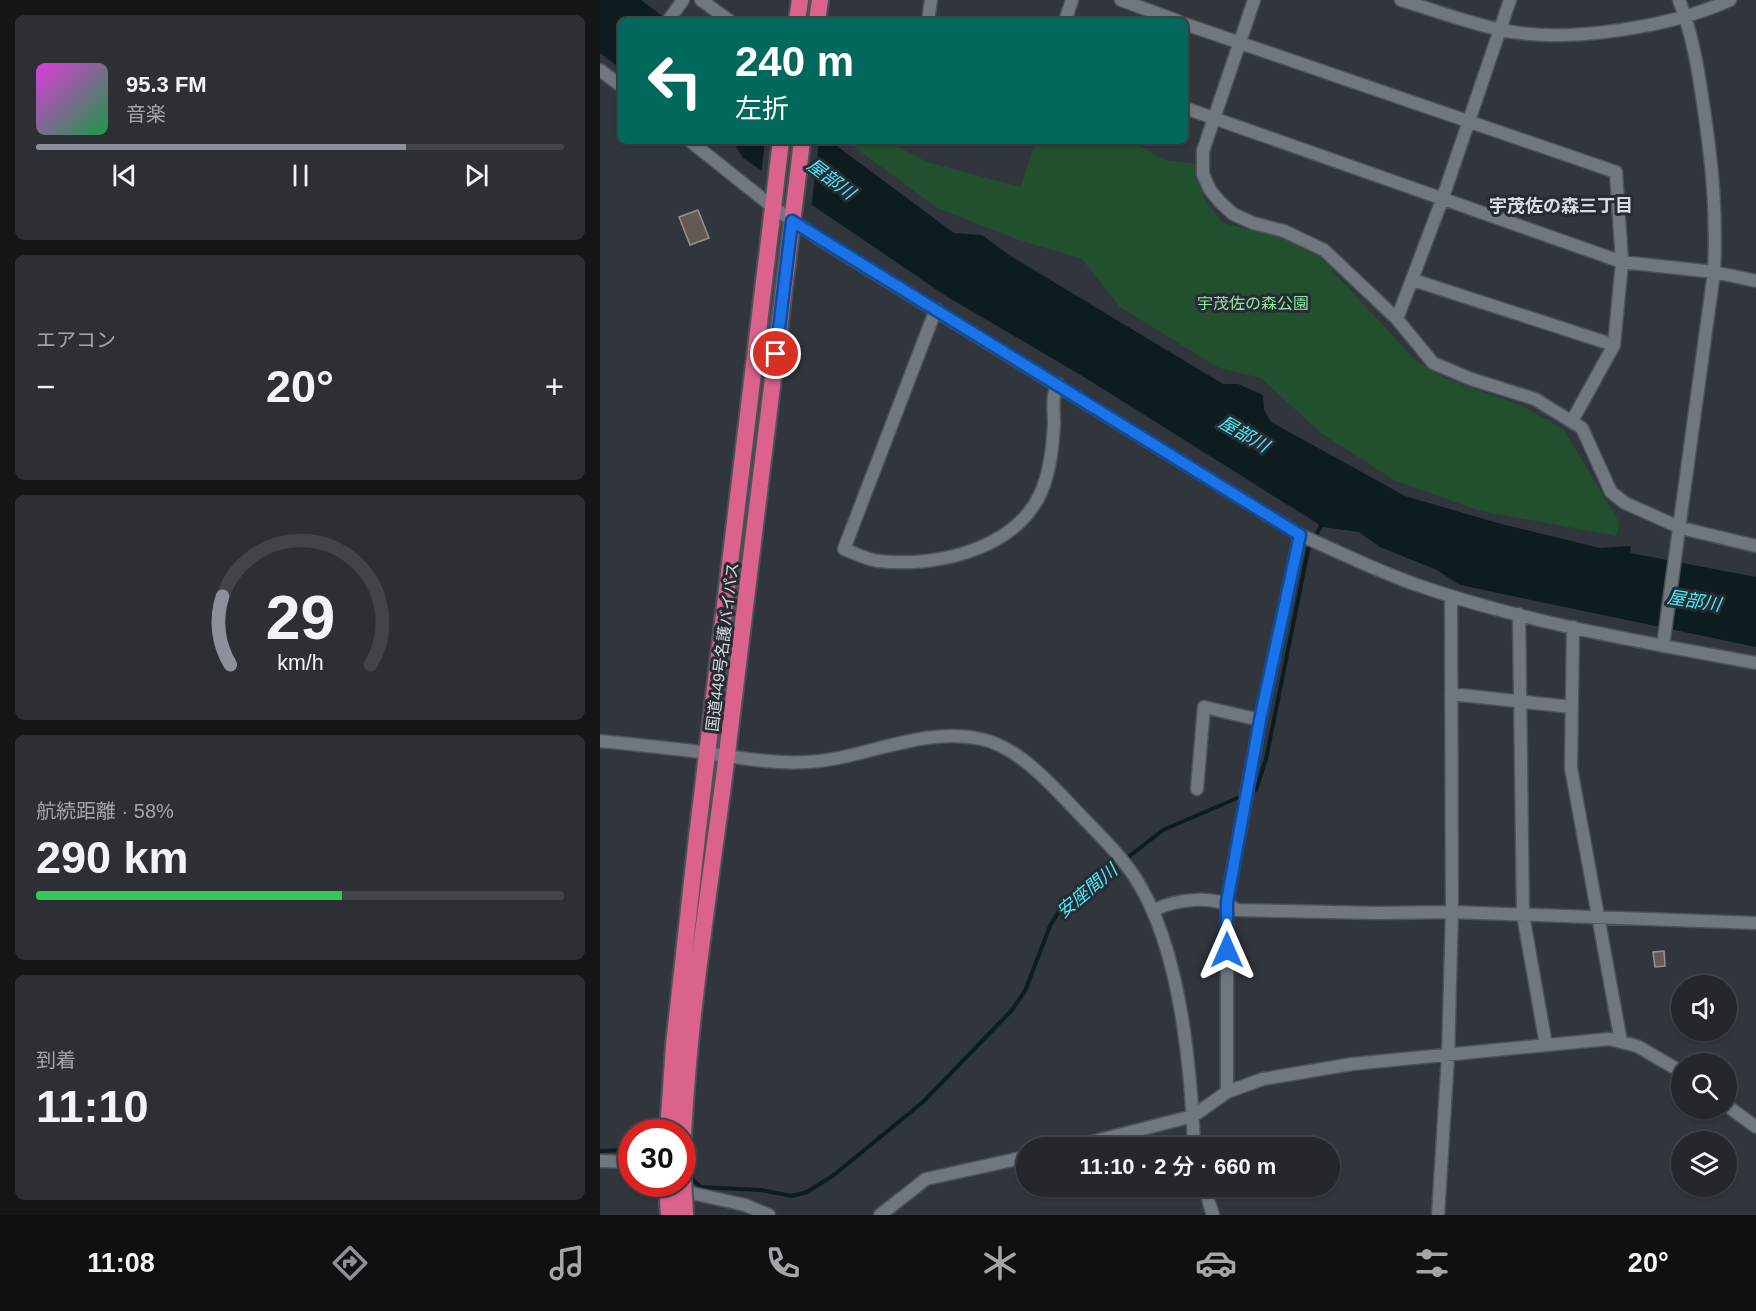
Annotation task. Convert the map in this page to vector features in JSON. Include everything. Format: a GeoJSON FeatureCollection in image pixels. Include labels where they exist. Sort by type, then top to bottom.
{"type":"FeatureCollection","features":[{"type":"Feature","properties":{"kind":"highway"},"geometry":{"type":"LineString","coordinates":[[797,18],[800,0]]}},
{"type":"Feature","properties":{"kind":"highway"},"geometry":{"type":"LineString","coordinates":[[817,18],[820,0]]}},
{"type":"Feature","properties":{"kind":"highway","name":"国道449号名護バイパス"},"geometry":{"type":"LineString","coordinates":[[679,1119],[677,1096],[707,753],[781,144]]}},
{"type":"Feature","properties":{"kind":"highway","name":"国道449号名護バイパス"},"geometry":{"type":"LineString","coordinates":[[671,1119],[696,984],[727,756],[802,144]]}},
{"type":"Feature","properties":{"kind":"highway"},"geometry":{"type":"LineString","coordinates":[[667,1197],[669,1215]]}},
{"type":"Feature","properties":{"kind":"highway","name":"国道449号名護バイパス"},"geometry":{"type":"LineString","coordinates":[[684,1197],[685,1215]]}},
{"type":"Feature","properties":{"kind":"street"},"geometry":{"type":"LineString","coordinates":[[670,18],[683,0]]}},
{"type":"Feature","properties":{"kind":"street"},"geometry":{"type":"LineString","coordinates":[[701,0],[726,18]]}},
{"type":"Feature","properties":{"kind":"street"},"geometry":{"type":"LineString","coordinates":[[928,18],[931,0]]}},
{"type":"Feature","properties":{"kind":"street"},"geometry":{"type":"LineString","coordinates":[[1066,18],[1072,0]]}},
{"type":"Feature","properties":{"kind":"street"},"geometry":{"type":"LineString","coordinates":[[1121,0],[1170,18]]}},
{"type":"Feature","properties":{"kind":"street"},"geometry":{"type":"LineString","coordinates":[[1254,0],[1212,117],[1203,150],[1203,174],[1210,190],[1220,202],[1233,214],[1253,223],[1284,231],[1324,250],[1397,318],[1433,363],[1471,379],[1535,399],[1582,428],[1611,492],[1625,503],[1681,528],[1756,546]]}},
{"type":"Feature","properties":{"kind":"street"},"geometry":{"type":"LineString","coordinates":[[1401,0],[1501,30],[1561,35],[1602,33],[1685,15],[1730,0]]}},
{"type":"Feature","properties":{"kind":"street"},"geometry":{"type":"LineString","coordinates":[[1397,318],[1442,200],[1510,0]]}},
{"type":"Feature","properties":{"kind":"street"},"geometry":{"type":"LineString","coordinates":[[1664,640],[1678,554],[1714,272],[1717,222],[1711,159],[1696,58],[1679,0]]}},
{"type":"Feature","properties":{"kind":"street"},"geometry":{"type":"LineString","coordinates":[[1188,25],[1616,172],[1622,262],[1614,345],[1572,421]]}},
{"type":"Feature","properties":{"kind":"street"},"geometry":{"type":"LineString","coordinates":[[600,70],[618,83]]}},
{"type":"Feature","properties":{"kind":"street"},"geometry":{"type":"LineString","coordinates":[[1188,109],[1622,262],[1714,272],[1756,281]]}},
{"type":"Feature","properties":{"kind":"street"},"geometry":{"type":"LineString","coordinates":[[694,144],[792,221],[1300,535],[1355,561],[1451,596],[1574,627],[1664,640],[1756,663]]}},
{"type":"Feature","properties":{"kind":"street"},"geometry":{"type":"LineString","coordinates":[[1413,280],[1614,345]]}},
{"type":"Feature","properties":{"kind":"street"},"geometry":{"type":"LineString","coordinates":[[936,309],[844,549],[876,561],[909,563],[973,551],[1017,526],[1032,507],[1046,480],[1054,425],[1053,392],[1058,384]]}},
{"type":"Feature","properties":{"kind":"street"},"geometry":{"type":"LineString","coordinates":[[1227,1092],[1227,902],[1260,720],[1300,535]]}},
{"type":"Feature","properties":{"kind":"street"},"geometry":{"type":"LineString","coordinates":[[1438,1215],[1448,1056],[1452,912],[1451,596]]}},
{"type":"Feature","properties":{"kind":"street"},"geometry":{"type":"LineString","coordinates":[[1519,614],[1523,915],[1546,1045]]}},
{"type":"Feature","properties":{"kind":"street"},"geometry":{"type":"LineString","coordinates":[[1574,627],[1571,768],[1622,1042]]}},
{"type":"Feature","properties":{"kind":"street"},"geometry":{"type":"LineString","coordinates":[[1451,694],[1572,707]]}},
{"type":"Feature","properties":{"kind":"street"},"geometry":{"type":"LineString","coordinates":[[1197,789],[1204,707],[1260,720]]}},
{"type":"Feature","properties":{"kind":"street"},"geometry":{"type":"LineString","coordinates":[[600,741],[796,762],[821,761],[902,741],[939,735],[981,739],[1001,746],[1057,790],[1122,860],[1154,910],[1167,942],[1176,990],[1193,1116],[1194,1137]]}},
{"type":"Feature","properties":{"kind":"street"},"geometry":{"type":"LineString","coordinates":[[1154,910],[1176,902],[1227,902],[1237,909],[1378,914],[1452,912],[1756,923]]}},
{"type":"Feature","properties":{"kind":"street"},"geometry":{"type":"LineString","coordinates":[[1111,1137],[1193,1116],[1227,1092],[1263,1079],[1341,1066],[1609,1040],[1637,1046],[1671,1066]]}},
{"type":"Feature","properties":{"kind":"street"},"geometry":{"type":"LineString","coordinates":[[1737,1113],[1756,1127]]}},
{"type":"Feature","properties":{"kind":"street"},"geometry":{"type":"LineString","coordinates":[[880,1215],[926,1179],[1016,1159]]}},
{"type":"Feature","properties":{"kind":"street"},"geometry":{"type":"LineString","coordinates":[[600,1161],[618,1162]]}},
{"type":"Feature","properties":{"kind":"street"},"geometry":{"type":"LineString","coordinates":[[696,1194],[745,1205],[769,1215]]}},
{"type":"Feature","properties":{"kind":"street"},"geometry":{"type":"LineString","coordinates":[[1207,1197],[1213,1215]]}},
{"type":"Feature","properties":{"kind":"green space","name":"宇茂佐の森公園"},"geometry":{"type":"Polygon","coordinates":[[[850,144],[892,144],[927,162],[1021,187],[1034,144],[1137,144],[1164,160],[1196,164],[1204,199],[1223,223],[1280,237],[1320,257],[1416,361],[1449,380],[1523,406],[1564,430],[1619,522],[1616,536],[1477,510],[1394,480],[1321,433],[1261,378],[1219,368],[1120,307],[1082,259],[1019,240],[937,208],[850,144]]]}},
{"type":"Feature","properties":{"kind":"water"},"geometry":{"type":"Polygon","coordinates":[[[600,0],[641,0],[665,18],[618,18],[618,66],[600,53],[600,0]]]}},
{"type":"Feature","properties":{"kind":"water","name":"屋部川"},"geometry":{"type":"Polygon","coordinates":[[[734,144],[834,144],[954,233],[982,235],[1009,255],[1223,384],[1238,384],[1263,395],[1264,410],[1271,422],[1405,496],[1501,524],[1600,548],[1631,546],[1630,553],[1756,577],[1756,647],[1460,585],[1437,570],[1380,547],[1359,532],[1323,527],[1084,377],[946,296],[743,158],[734,144]]]}},
{"type":"Feature","properties":{"kind":"pier"},"geometry":{"type":"Polygon","coordinates":[[[765,144],[819,144],[811,209],[761,174],[765,144]]]}},
{"type":"Feature","properties":{"kind":"building"},"geometry":{"type":"Polygon","coordinates":[[[698,210],[709,238],[690,245],[679,217],[698,210]]]}},
{"type":"Feature","properties":{"kind":"building"},"geometry":{"type":"Polygon","coordinates":[[[1664,951],[1665,966],[1655,967],[1653,952],[1664,951]]]}},
{"type":"Feature","properties":{"kind":"waterway","name":"安座間川"},"geometry":{"type":"LineString","coordinates":[[696,1183],[701,1187],[761,1190],[792,1196],[807,1192],[834,1175],[923,1102],[1012,1010],[1025,991],[1050,926],[1059,911],[1163,830],[1256,790],[1266,759],[1308,550],[1322,524]]}},
{"type":"Feature","properties":{"kind":"waterway","name":"安座間川"},"geometry":{"type":"LineString","coordinates":[[600,1151],[618,1150]]}},
{"type":"Feature","properties":{"kind":"district","name":"宇茂佐の森三丁目"},"geometry":{"type":"Point","coordinates":[1561,206]}},
{"type":"Feature","properties":{"kind":"route"},"geometry":{"type":"LineString","coordinates":[[776,354],[792,221],[1300,535],[1260,720],[1227,902],[1227,950]]}}]}
